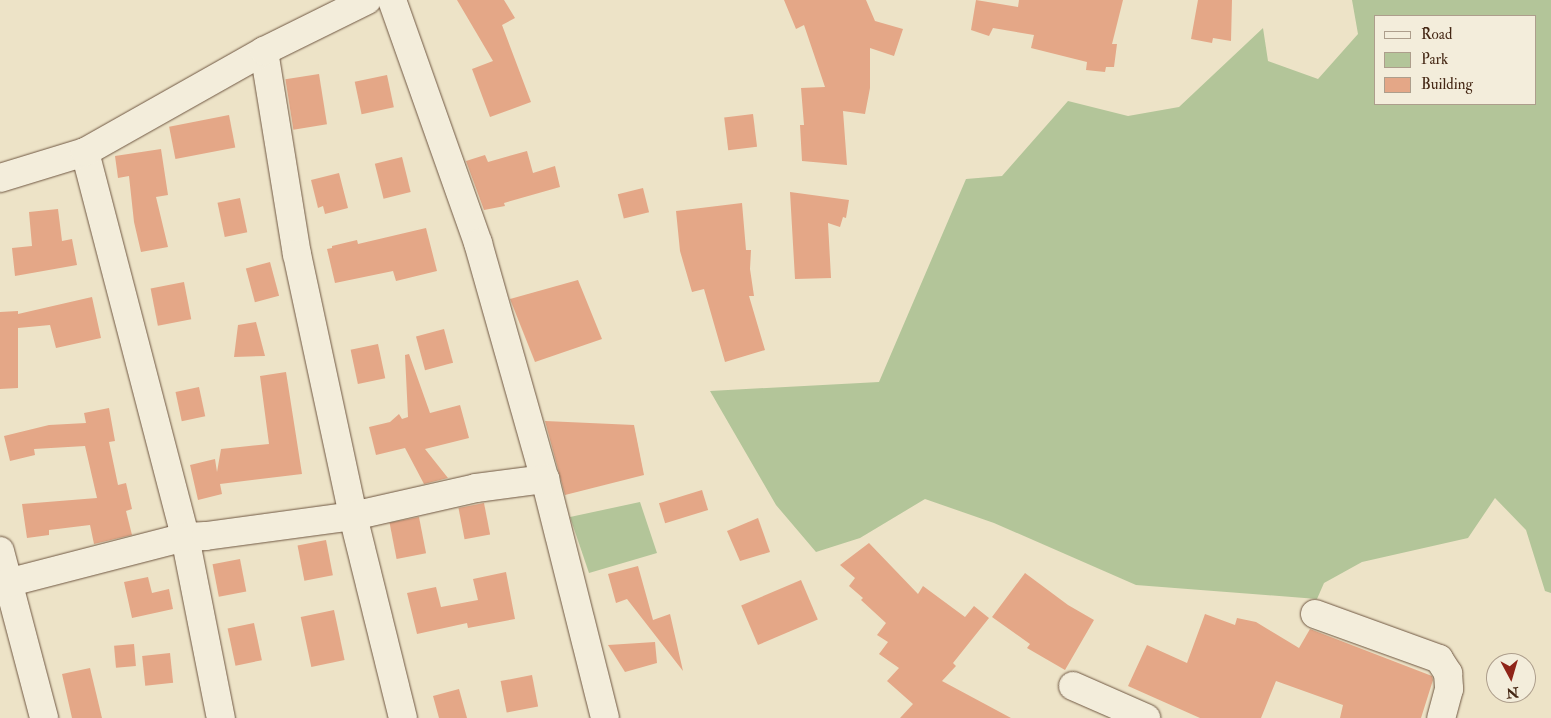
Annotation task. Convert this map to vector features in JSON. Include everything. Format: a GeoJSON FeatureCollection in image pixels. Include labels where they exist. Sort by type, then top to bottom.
{"type":"FeatureCollection","features":[{"type":"Feature","properties":{"kind":"street"},"geometry":{"type":"LineString","coordinates":[[0,178],[85,152],[264,51],[367,0]]}},
{"type":"Feature","properties":{"kind":"street"},"geometry":{"type":"LineString","coordinates":[[392,0],[478,243],[545,479],[605,718]]}},
{"type":"Feature","properties":{"kind":"street"},"geometry":{"type":"LineString","coordinates":[[264,51],[297,254],[353,516],[403,718]]}},
{"type":"Feature","properties":{"kind":"street"},"geometry":{"type":"LineString","coordinates":[[85,152],[185,537],[221,718]]}},
{"type":"Feature","properties":{"kind":"street"},"geometry":{"type":"LineString","coordinates":[[7,583],[185,537],[206,536],[353,516],[476,488],[545,479]]}},
{"type":"Feature","properties":{"kind":"street"},"geometry":{"type":"LineString","coordinates":[[0,551],[7,583],[12,646],[44,718]]}},
{"type":"Feature","properties":{"kind":"street"},"geometry":{"type":"LineString","coordinates":[[1315,614],[1438,659],[1448,673],[1449,689],[1441,718]]}},
{"type":"Feature","properties":{"kind":"street"},"geometry":{"type":"LineString","coordinates":[[1073,686],[1146,718]]}},
{"type":"Feature","properties":{"kind":"green space"},"geometry":{"type":"Polygon","coordinates":[[[1352,0],[1551,0],[1551,593],[1545,591],[1526,530],[1495,498],[1468,538],[1362,562],[1324,583],[1317,599],[1136,585],[994,523],[925,499],[860,538],[816,552],[776,505],[710,391],[879,382],[966,179],[1002,176],[1068,101],[1128,116],[1179,107],[1263,28],[1268,61],[1318,79],[1358,34],[1352,0]]]}},
{"type":"Feature","properties":{"kind":"green space"},"geometry":{"type":"Polygon","coordinates":[[[640,502],[657,553],[589,573],[570,517],[640,502]]]}},
{"type":"Feature","properties":{"kind":"building"},"geometry":{"type":"Polygon","coordinates":[[[457,0],[504,0],[515,18],[502,25],[531,102],[490,117],[472,69],[493,61],[457,0]]]}},
{"type":"Feature","properties":{"kind":"building"},"geometry":{"type":"Polygon","coordinates":[[[784,0],[866,0],[875,21],[903,29],[894,56],[870,48],[870,88],[865,114],[843,111],[847,165],[802,161],[800,125],[804,125],[801,88],[825,87],[804,25],[796,29],[784,0]]]}},
{"type":"Feature","properties":{"kind":"building"},"geometry":{"type":"Polygon","coordinates":[[[976,0],[1018,7],[1019,0],[1123,0],[1112,44],[1117,44],[1114,67],[1106,67],[1105,72],[1086,70],[1087,62],[1031,48],[1034,35],[993,28],[989,36],[971,30],[976,0]]]}},
{"type":"Feature","properties":{"kind":"building"},"geometry":{"type":"Polygon","coordinates":[[[1198,0],[1232,0],[1231,41],[1213,38],[1212,43],[1191,39],[1198,0]]]}},
{"type":"Feature","properties":{"kind":"building"},"geometry":{"type":"Polygon","coordinates":[[[319,74],[327,124],[293,130],[285,79],[319,74]]]}},
{"type":"Feature","properties":{"kind":"building"},"geometry":{"type":"Polygon","coordinates":[[[387,75],[394,107],[362,114],[355,82],[387,75]]]}},
{"type":"Feature","properties":{"kind":"building"},"geometry":{"type":"Polygon","coordinates":[[[753,114],[757,147],[728,150],[724,118],[753,114]]]}},
{"type":"Feature","properties":{"kind":"building"},"geometry":{"type":"Polygon","coordinates":[[[229,115],[235,147],[175,159],[169,127],[229,115]]]}},
{"type":"Feature","properties":{"kind":"building"},"geometry":{"type":"Polygon","coordinates":[[[161,149],[168,195],[156,197],[168,247],[141,252],[134,222],[129,176],[118,178],[115,156],[161,149]]]}},
{"type":"Feature","properties":{"kind":"building"},"geometry":{"type":"Polygon","coordinates":[[[527,151],[533,173],[555,166],[560,187],[504,203],[505,206],[484,210],[466,161],[485,155],[488,162],[527,151]]]}},
{"type":"Feature","properties":{"kind":"building"},"geometry":{"type":"Polygon","coordinates":[[[402,157],[411,192],[384,199],[375,164],[402,157]]]}},
{"type":"Feature","properties":{"kind":"building"},"geometry":{"type":"Polygon","coordinates":[[[339,173],[348,208],[325,214],[323,206],[318,208],[311,180],[339,173]]]}},
{"type":"Feature","properties":{"kind":"building"},"geometry":{"type":"Polygon","coordinates":[[[643,188],[649,212],[624,219],[618,194],[643,188]]]}},
{"type":"Feature","properties":{"kind":"building"},"geometry":{"type":"Polygon","coordinates":[[[790,192],[849,200],[846,218],[843,217],[840,227],[828,223],[831,278],[795,279],[790,192]]]}},
{"type":"Feature","properties":{"kind":"building"},"geometry":{"type":"Polygon","coordinates":[[[240,198],[247,232],[225,237],[218,203],[240,198]]]}},
{"type":"Feature","properties":{"kind":"building"},"geometry":{"type":"Polygon","coordinates":[[[742,203],[746,250],[751,250],[750,269],[754,296],[749,296],[765,350],[725,362],[704,289],[692,292],[680,251],[676,211],[742,203]]]}},
{"type":"Feature","properties":{"kind":"building"},"geometry":{"type":"Polygon","coordinates":[[[58,209],[62,241],[72,239],[77,265],[15,276],[12,248],[32,246],[29,212],[58,209]]]}},
{"type":"Feature","properties":{"kind":"building"},"geometry":{"type":"Polygon","coordinates":[[[426,228],[437,271],[396,281],[393,271],[335,283],[327,249],[357,240],[358,244],[426,228]]]}},
{"type":"Feature","properties":{"kind":"building"},"geometry":{"type":"Polygon","coordinates":[[[270,262],[279,296],[255,302],[246,268],[270,262]]]}},
{"type":"Feature","properties":{"kind":"building"},"geometry":{"type":"Polygon","coordinates":[[[578,280],[602,339],[535,362],[510,299],[578,280]]]}},
{"type":"Feature","properties":{"kind":"building"},"geometry":{"type":"Polygon","coordinates":[[[184,282],[191,319],[158,326],[151,288],[184,282]]]}},
{"type":"Feature","properties":{"kind":"building"},"geometry":{"type":"Polygon","coordinates":[[[92,297],[101,338],[56,348],[50,325],[18,328],[18,388],[0,389],[0,312],[18,311],[18,314],[92,297]]]}},
{"type":"Feature","properties":{"kind":"building"},"geometry":{"type":"Polygon","coordinates":[[[256,322],[265,356],[234,357],[238,325],[256,322]]]}},
{"type":"Feature","properties":{"kind":"building"},"geometry":{"type":"Polygon","coordinates":[[[444,329],[453,363],[425,370],[416,337],[444,329]]]}},
{"type":"Feature","properties":{"kind":"building"},"geometry":{"type":"Polygon","coordinates":[[[378,344],[385,378],[358,384],[351,350],[378,344]]]}},
{"type":"Feature","properties":{"kind":"building"},"geometry":{"type":"Polygon","coordinates":[[[409,354],[430,413],[460,405],[469,438],[425,449],[448,478],[424,484],[405,448],[376,455],[369,427],[390,422],[399,414],[402,419],[408,417],[405,355],[409,354]]]}},
{"type":"Feature","properties":{"kind":"building"},"geometry":{"type":"Polygon","coordinates":[[[286,372],[302,474],[220,484],[222,494],[198,500],[190,465],[215,459],[217,472],[221,449],[269,444],[260,376],[286,372]]]}},
{"type":"Feature","properties":{"kind":"building"},"geometry":{"type":"Polygon","coordinates":[[[199,387],[205,416],[182,421],[176,392],[199,387]]]}},
{"type":"Feature","properties":{"kind":"building"},"geometry":{"type":"Polygon","coordinates":[[[109,408],[115,441],[109,442],[118,485],[126,483],[132,509],[126,511],[132,535],[94,544],[90,525],[49,530],[49,535],[27,538],[22,504],[97,498],[85,446],[34,449],[35,455],[10,461],[4,436],[49,425],[86,423],[84,413],[109,408]]]}},
{"type":"Feature","properties":{"kind":"building"},"geometry":{"type":"Polygon","coordinates":[[[545,421],[634,425],[644,475],[565,495],[545,421]]]}},
{"type":"Feature","properties":{"kind":"building"},"geometry":{"type":"Polygon","coordinates":[[[702,490],[708,510],[665,523],[659,503],[702,490]]]}},
{"type":"Feature","properties":{"kind":"building"},"geometry":{"type":"Polygon","coordinates":[[[484,503],[490,534],[465,539],[458,508],[484,503]]]}},
{"type":"Feature","properties":{"kind":"building"},"geometry":{"type":"Polygon","coordinates":[[[419,517],[426,553],[397,559],[390,523],[419,517]]]}},
{"type":"Feature","properties":{"kind":"building"},"geometry":{"type":"Polygon","coordinates":[[[758,518],[770,552],[740,561],[727,531],[758,518]]]}},
{"type":"Feature","properties":{"kind":"building"},"geometry":{"type":"Polygon","coordinates":[[[326,540],[333,575],[304,581],[298,546],[326,540]]]}},
{"type":"Feature","properties":{"kind":"building"},"geometry":{"type":"Polygon","coordinates":[[[869,543],[918,594],[923,586],[965,617],[974,606],[989,618],[953,663],[956,666],[942,681],[1011,718],[900,718],[913,704],[887,681],[899,668],[879,654],[888,642],[877,635],[886,623],[849,586],[855,578],[840,565],[869,543]]]}},
{"type":"Feature","properties":{"kind":"building"},"geometry":{"type":"Polygon","coordinates":[[[240,559],[246,591],[219,597],[213,564],[240,559]]]}},
{"type":"Feature","properties":{"kind":"building"},"geometry":{"type":"Polygon","coordinates":[[[638,566],[653,620],[670,614],[683,671],[627,599],[616,603],[608,574],[638,566]]]}},
{"type":"Feature","properties":{"kind":"building"},"geometry":{"type":"Polygon","coordinates":[[[506,572],[515,619],[468,628],[467,623],[417,634],[407,593],[436,587],[441,607],[478,600],[473,579],[506,572]]]}},
{"type":"Feature","properties":{"kind":"building"},"geometry":{"type":"Polygon","coordinates":[[[1025,573],[1068,605],[1094,620],[1065,670],[1027,648],[1030,644],[992,617],[1025,573]]]}},
{"type":"Feature","properties":{"kind":"building"},"geometry":{"type":"Polygon","coordinates":[[[148,577],[152,593],[169,589],[173,609],[132,618],[124,582],[148,577]]]}},
{"type":"Feature","properties":{"kind":"building"},"geometry":{"type":"Polygon","coordinates":[[[801,580],[818,620],[758,645],[741,605],[801,580]]]}},
{"type":"Feature","properties":{"kind":"building"},"geometry":{"type":"Polygon","coordinates":[[[334,610],[345,660],[311,667],[301,617],[334,610]]]}},
{"type":"Feature","properties":{"kind":"building"},"geometry":{"type":"Polygon","coordinates":[[[1205,614],[1235,625],[1237,618],[1256,622],[1299,648],[1310,629],[1432,676],[1433,680],[1421,718],[1340,718],[1343,705],[1276,681],[1261,718],[1200,718],[1128,686],[1147,645],[1187,663],[1205,614]]]}},
{"type":"Feature","properties":{"kind":"building"},"geometry":{"type":"Polygon","coordinates":[[[254,623],[262,660],[235,666],[228,629],[254,623]]]}},
{"type":"Feature","properties":{"kind":"building"},"geometry":{"type":"Polygon","coordinates":[[[655,642],[657,663],[625,672],[608,645],[655,642]]]}},
{"type":"Feature","properties":{"kind":"building"},"geometry":{"type":"Polygon","coordinates":[[[134,644],[136,666],[116,668],[114,646],[134,644]]]}},
{"type":"Feature","properties":{"kind":"building"},"geometry":{"type":"Polygon","coordinates":[[[170,653],[173,683],[145,686],[142,656],[170,653]]]}},
{"type":"Feature","properties":{"kind":"building"},"geometry":{"type":"Polygon","coordinates":[[[90,668],[102,718],[72,718],[62,674],[90,668]]]}},
{"type":"Feature","properties":{"kind":"building"},"geometry":{"type":"Polygon","coordinates":[[[532,675],[538,706],[507,713],[501,681],[532,675]]]}},
{"type":"Feature","properties":{"kind":"building"},"geometry":{"type":"Polygon","coordinates":[[[459,689],[467,718],[439,718],[433,696],[459,689]]]}}]}
